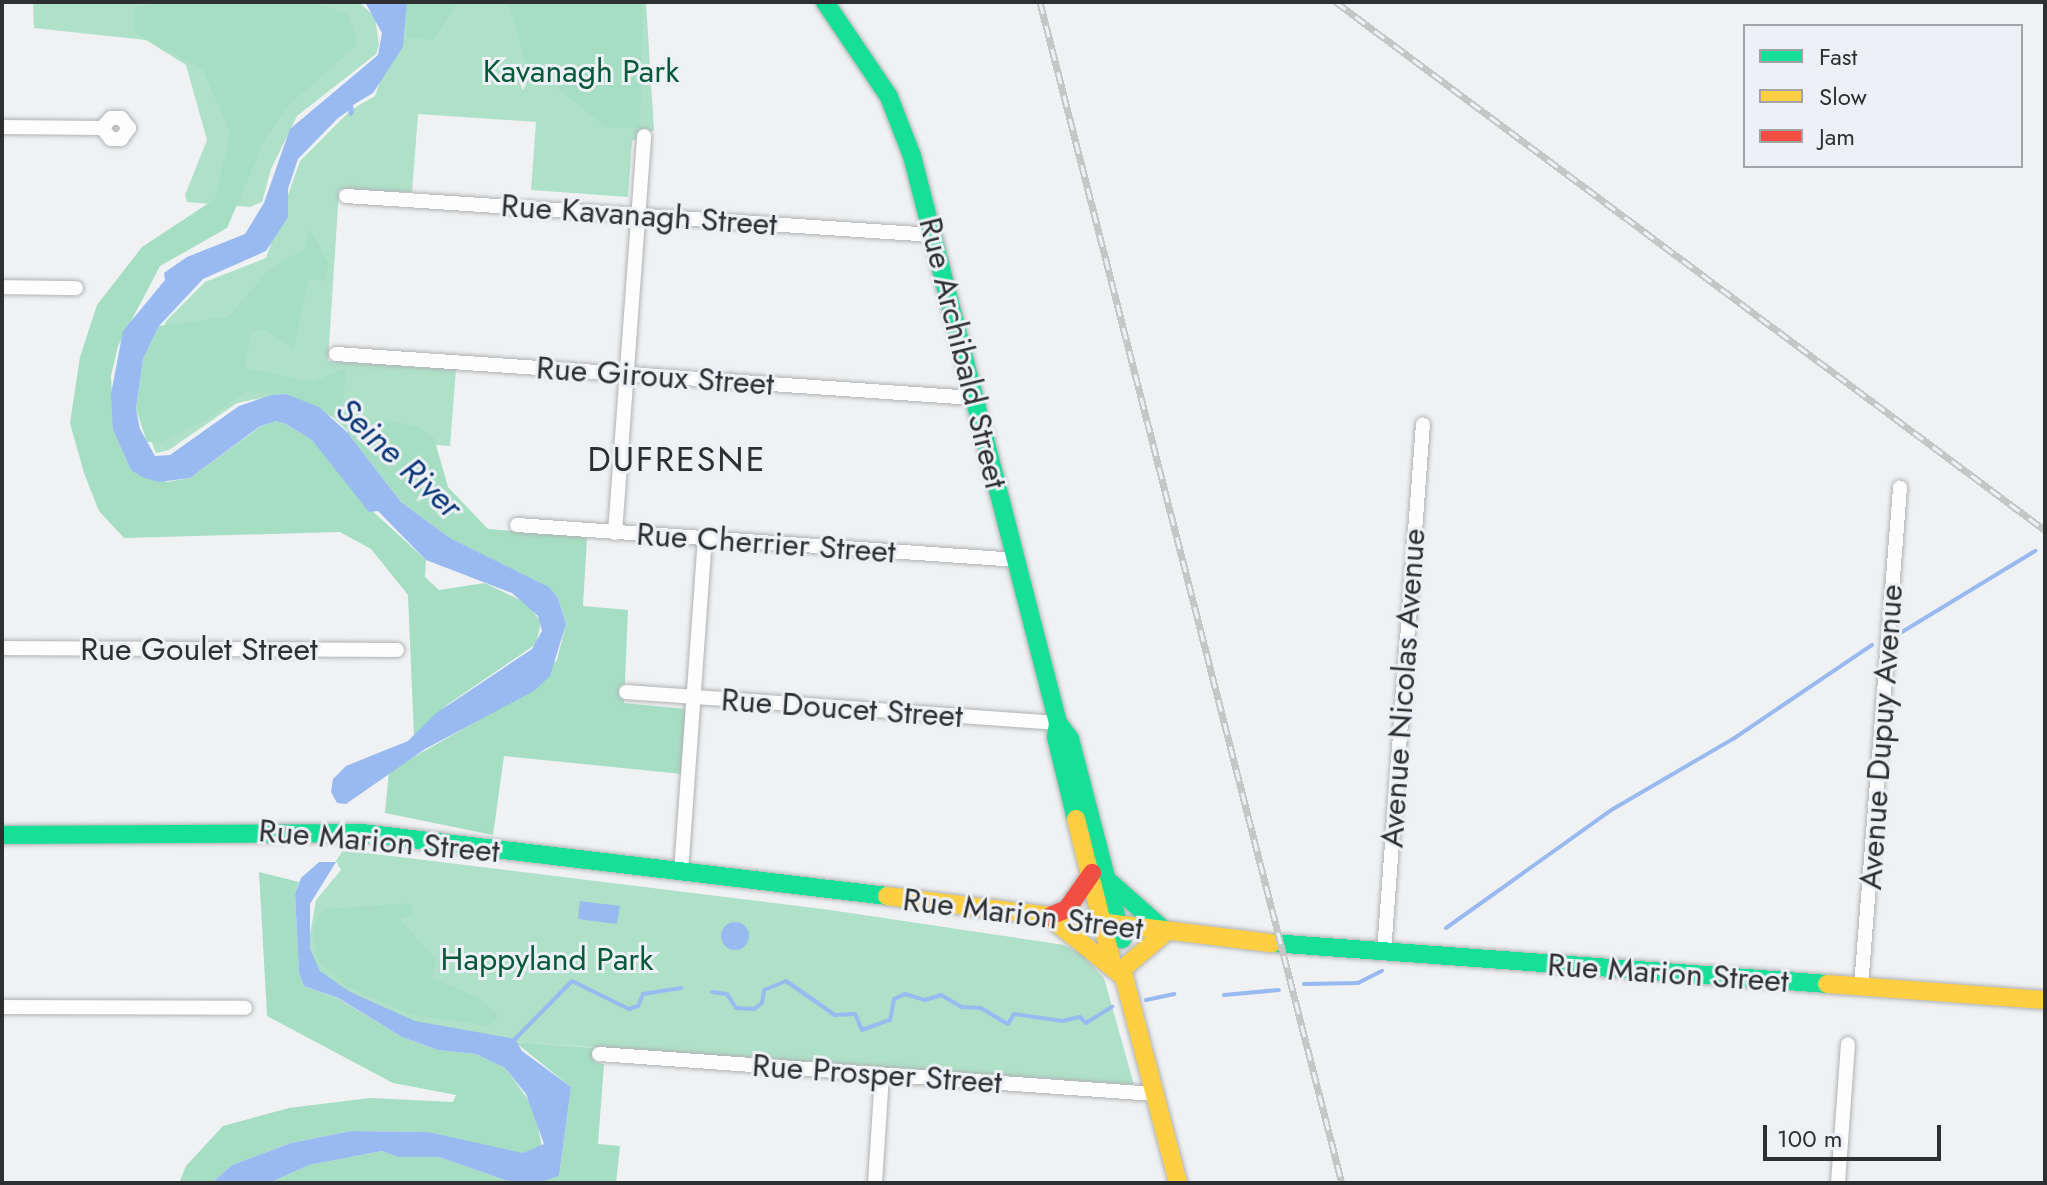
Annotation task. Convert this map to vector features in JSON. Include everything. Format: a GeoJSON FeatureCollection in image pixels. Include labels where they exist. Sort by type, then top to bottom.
{"type":"FeatureCollection","features":[{"type":"Feature","properties":{"kind":"main road","name":"Rue Archibald Street"},"geometry":{"type":"LineString","coordinates":[[825,2],[889,97],[912,156],[1058,723],[1056,737],[1092,873],[1112,925],[1178,1183]]}},
{"type":"Feature","properties":{"kind":"main road","name":"Rue Archibald Street"},"geometry":{"type":"LineString","coordinates":[[1058,723],[1069,735],[1112,884],[1112,925]]}},
{"type":"Feature","properties":{"kind":"main road"},"geometry":{"type":"LineString","coordinates":[[2,821],[38,831]]}},
{"type":"Feature","properties":{"kind":"main road","name":"Rue Marion Street"},"geometry":{"type":"LineString","coordinates":[[2,835],[38,831],[275,829],[475,847],[1166,932],[1384,952],[2045,1000]]}},
{"type":"Feature","properties":{"kind":"main road"},"geometry":{"type":"LineString","coordinates":[[1092,873],[1067,909],[1048,917],[1123,974],[1166,932],[1112,884]]}},
{"type":"Feature","properties":{"kind":"street"},"geometry":{"type":"LineString","coordinates":[[2,127],[102,128]]}},
{"type":"Feature","properties":{"kind":"street"},"geometry":{"type":"LineString","coordinates":[[615,533],[644,136]]}},
{"type":"Feature","properties":{"kind":"street","name":"Rue Kavanagh Street"},"geometry":{"type":"LineString","coordinates":[[346,196],[933,235]]}},
{"type":"Feature","properties":{"kind":"street"},"geometry":{"type":"LineString","coordinates":[[2,287],[76,288]]}},
{"type":"Feature","properties":{"kind":"street","name":"Rue Giroux Street"},"geometry":{"type":"LineString","coordinates":[[336,354],[974,398]]}},
{"type":"Feature","properties":{"kind":"street","name":"Avenue Nicolas Avenue"},"geometry":{"type":"LineString","coordinates":[[1384,952],[1423,424]]}},
{"type":"Feature","properties":{"kind":"street","name":"Avenue Dupuy Avenue"},"geometry":{"type":"LineString","coordinates":[[1861,987],[1900,488]]}},
{"type":"Feature","properties":{"kind":"street","name":"Rue Cherrier Street"},"geometry":{"type":"LineString","coordinates":[[517,525],[1015,560]]}},
{"type":"Feature","properties":{"kind":"street"},"geometry":{"type":"LineString","coordinates":[[681,872],[705,539]]}},
{"type":"Feature","properties":{"kind":"street","name":"Rue Goulet Street"},"geometry":{"type":"LineString","coordinates":[[2,648],[397,650]]}},
{"type":"Feature","properties":{"kind":"street","name":"Rue Doucet Street"},"geometry":{"type":"LineString","coordinates":[[626,692],[1058,723]]}},
{"type":"Feature","properties":{"kind":"street"},"geometry":{"type":"LineString","coordinates":[[2,1007],[245,1008]]}},
{"type":"Feature","properties":{"kind":"street"},"geometry":{"type":"LineString","coordinates":[[1838,1183],[1848,1044]]}},
{"type":"Feature","properties":{"kind":"street","name":"Rue Prosper Street"},"geometry":{"type":"LineString","coordinates":[[599,1054],[1154,1094]]}},
{"type":"Feature","properties":{"kind":"street"},"geometry":{"type":"LineString","coordinates":[[875,1183],[882,1075]]}},
{"type":"Feature","properties":{"kind":"green space"},"geometry":{"type":"Polygon","coordinates":[[[33,2],[359,2],[375,17],[379,45],[376,54],[297,116],[271,169],[262,202],[250,207],[187,202],[185,195],[207,140],[186,65],[146,40],[34,28],[33,2]]]}},
{"type":"Feature","properties":{"kind":"green space"},"geometry":{"type":"Polygon","coordinates":[[[172,2],[313,2],[348,14],[358,44],[289,105],[266,137],[227,228],[160,266],[118,346],[111,376],[114,432],[131,470],[167,482],[190,478],[260,427],[276,421],[286,424],[312,440],[368,507],[426,560],[425,577],[439,590],[485,583],[526,603],[541,622],[536,644],[447,705],[414,737],[408,595],[371,549],[340,532],[124,538],[99,511],[84,473],[70,423],[80,357],[97,305],[142,247],[215,199],[230,133],[203,70],[134,33],[134,7],[172,2]]]}},
{"type":"Feature","properties":{"kind":"green space","name":"Kavanagh Park"},"geometry":{"type":"Polygon","coordinates":[[[407,2],[646,2],[654,130],[632,141],[628,197],[531,190],[536,122],[418,114],[412,192],[339,190],[328,361],[456,369],[450,446],[356,439],[321,406],[286,393],[237,403],[169,450],[156,453],[138,409],[146,359],[167,320],[205,282],[266,258],[300,161],[351,110],[375,96],[407,2]]]}},
{"type":"Feature","properties":{"kind":"green space"},"geometry":{"type":"Polygon","coordinates":[[[407,2],[457,2],[434,40],[407,38],[407,2]]]}},
{"type":"Feature","properties":{"kind":"green space"},"geometry":{"type":"Polygon","coordinates":[[[508,2],[643,2],[640,128],[605,127],[525,61],[508,2]]]}},
{"type":"Feature","properties":{"kind":"green space"},"geometry":{"type":"Polygon","coordinates":[[[309,228],[328,262],[326,281],[309,278],[294,348],[262,329],[251,332],[245,368],[313,382],[346,368],[343,402],[332,417],[286,394],[245,392],[209,418],[162,442],[147,442],[136,409],[143,359],[159,326],[228,317],[269,270],[304,249],[309,228]]]}},
{"type":"Feature","properties":{"kind":"green space"},"geometry":{"type":"Polygon","coordinates":[[[375,419],[417,426],[434,438],[448,487],[488,529],[587,537],[583,606],[628,610],[624,703],[686,709],[682,774],[504,756],[493,835],[385,813],[389,771],[509,703],[557,660],[566,624],[558,598],[549,587],[450,538],[401,502],[347,432],[375,419]]]}},
{"type":"Feature","properties":{"kind":"green space","name":"Happyland Park"},"geometry":{"type":"Polygon","coordinates":[[[343,850],[830,910],[1064,945],[1081,954],[1104,978],[1134,1085],[515,1042],[418,1024],[337,989],[306,957],[316,900],[341,870],[336,861],[343,850]]]}},
{"type":"Feature","properties":{"kind":"green space"},"geometry":{"type":"Polygon","coordinates":[[[259,872],[299,882],[295,894],[299,973],[304,986],[337,998],[402,1037],[438,1050],[476,1054],[505,1068],[535,1109],[542,1148],[532,1154],[505,1152],[428,1132],[351,1131],[291,1143],[232,1165],[212,1183],[179,1183],[186,1166],[223,1126],[289,1108],[370,1098],[453,1102],[456,1095],[393,1083],[267,1016],[259,872]]]}},
{"type":"Feature","properties":{"kind":"green space"},"geometry":{"type":"Polygon","coordinates":[[[410,903],[414,913],[400,919],[436,960],[432,978],[479,998],[499,1016],[489,1026],[413,1015],[346,986],[318,960],[313,936],[318,914],[328,909],[410,903]]]}},
{"type":"Feature","properties":{"kind":"green space"},"geometry":{"type":"Polygon","coordinates":[[[515,1042],[596,1048],[595,1062],[604,1064],[598,1144],[620,1146],[616,1183],[532,1183],[559,1176],[571,1087],[515,1042]]]}},
{"type":"Feature","properties":{"kind":"green space"},"geometry":{"type":"Polygon","coordinates":[[[382,1151],[398,1157],[439,1157],[508,1181],[532,1183],[269,1183],[309,1165],[382,1151]]]}},
{"type":"Feature","properties":{"kind":"water"},"geometry":{"type":"Polygon","coordinates":[[[365,2],[407,2],[403,47],[373,93],[353,105],[354,113],[350,117],[348,111],[337,119],[298,159],[288,189],[288,217],[266,251],[203,279],[159,326],[143,359],[136,409],[140,429],[155,456],[170,455],[239,406],[271,395],[286,394],[319,407],[347,432],[401,502],[450,538],[549,587],[558,598],[566,624],[550,676],[534,691],[425,749],[346,804],[337,803],[331,792],[333,779],[346,766],[408,741],[435,714],[532,649],[542,631],[538,616],[512,593],[426,560],[378,511],[369,512],[312,440],[286,424],[276,421],[259,427],[190,478],[159,482],[142,477],[131,470],[113,430],[111,394],[123,331],[165,280],[164,273],[187,257],[245,234],[264,203],[290,129],[378,55],[382,33],[365,2]]]}},
{"type":"Feature","properties":{"kind":"water"},"geometry":{"type":"Polygon","coordinates":[[[319,862],[336,862],[310,904],[310,949],[320,971],[350,992],[415,1021],[515,1039],[522,1051],[571,1087],[559,1176],[540,1182],[508,1181],[439,1157],[398,1157],[382,1151],[309,1165],[269,1183],[212,1183],[232,1165],[291,1143],[351,1131],[428,1132],[523,1153],[544,1144],[526,1094],[505,1068],[476,1054],[438,1050],[402,1037],[338,998],[304,986],[299,973],[295,894],[301,878],[319,862]]]}},
{"type":"Feature","properties":{"kind":"water"},"geometry":{"type":"Polygon","coordinates":[[[580,901],[620,906],[617,924],[578,919],[580,901]]]}},
{"type":"Feature","properties":{"kind":"water"},"geometry":{"type":"Polygon","coordinates":[[[735,922],[745,926],[749,936],[745,946],[735,950],[725,946],[721,936],[725,926],[735,922]]]}},
{"type":"Feature","properties":{"kind":"waterway"},"geometry":{"type":"LineString","coordinates":[[1897,635],[2035,551]]}},
{"type":"Feature","properties":{"kind":"waterway"},"geometry":{"type":"LineString","coordinates":[[1446,928],[1613,809],[1733,739],[1872,645]]}},
{"type":"Feature","properties":{"kind":"waterway"},"geometry":{"type":"LineString","coordinates":[[1304,984],[1358,983],[1382,971]]}},
{"type":"Feature","properties":{"kind":"waterway"},"geometry":{"type":"LineString","coordinates":[[515,1039],[572,981],[629,1009],[638,1006],[643,994],[682,988]]}},
{"type":"Feature","properties":{"kind":"waterway"},"geometry":{"type":"LineString","coordinates":[[712,992],[727,994],[736,1008],[754,1009],[762,1003],[764,990],[786,981],[835,1015],[855,1014],[862,1030],[890,1020],[894,999],[905,994],[925,1000],[941,995],[962,1007],[981,1008],[1008,1024],[1014,1014],[1062,1021],[1080,1017],[1086,1023],[1112,1007]]}},
{"type":"Feature","properties":{"kind":"waterway"},"geometry":{"type":"LineString","coordinates":[[1224,995],[1279,990]]}},
{"type":"Feature","properties":{"kind":"waterway"},"geometry":{"type":"LineString","coordinates":[[1146,1000],[1174,994]]}},
{"type":"Feature","properties":{"kind":"railway"},"geometry":{"type":"LineString","coordinates":[[1040,2],[1342,1183]]}},
{"type":"Feature","properties":{"kind":"railway"},"geometry":{"type":"LineString","coordinates":[[1336,2],[2045,530]]}},
{"type":"Feature","properties":{"kind":"traffic: fast"},"geometry":{"type":"LineString","coordinates":[[825,2],[889,97],[912,156],[1058,723],[1056,737],[1076,819]]}},
{"type":"Feature","properties":{"kind":"traffic: fast"},"geometry":{"type":"LineString","coordinates":[[1058,723],[1070,739],[1122,939]]}},
{"type":"Feature","properties":{"kind":"traffic: fast"},"geometry":{"type":"LineString","coordinates":[[2,835],[362,833],[887,896]]}},
{"type":"Feature","properties":{"kind":"traffic: fast"},"geometry":{"type":"LineString","coordinates":[[1112,884],[1166,932]]}},
{"type":"Feature","properties":{"kind":"traffic: fast"},"geometry":{"type":"LineString","coordinates":[[1272,943],[1827,984]]}},
{"type":"Feature","properties":{"kind":"traffic: slow"},"geometry":{"type":"LineString","coordinates":[[1076,819],[1113,966]]}},
{"type":"Feature","properties":{"kind":"traffic: slow"},"geometry":{"type":"LineString","coordinates":[[887,896],[1272,943]]}},
{"type":"Feature","properties":{"kind":"traffic: slow"},"geometry":{"type":"LineString","coordinates":[[1053,920],[1124,977],[1178,1183]]}},
{"type":"Feature","properties":{"kind":"traffic: slow"},"geometry":{"type":"LineString","coordinates":[[1126,966],[1166,932]]}},
{"type":"Feature","properties":{"kind":"traffic: slow"},"geometry":{"type":"LineString","coordinates":[[1827,984],[2045,1000]]}},
{"type":"Feature","properties":{"kind":"traffic: jam"},"geometry":{"type":"LineString","coordinates":[[1048,917],[1067,909],[1092,873]]}},
{"type":"Feature","properties":{"kind":"district","name":"DUFRESNE"},"geometry":{"type":"Point","coordinates":[677,460]}},
{"type":"Feature","properties":{"kind":"water label","name":"Seine River"},"geometry":{"type":"Point","coordinates":[399,458]}}]}
